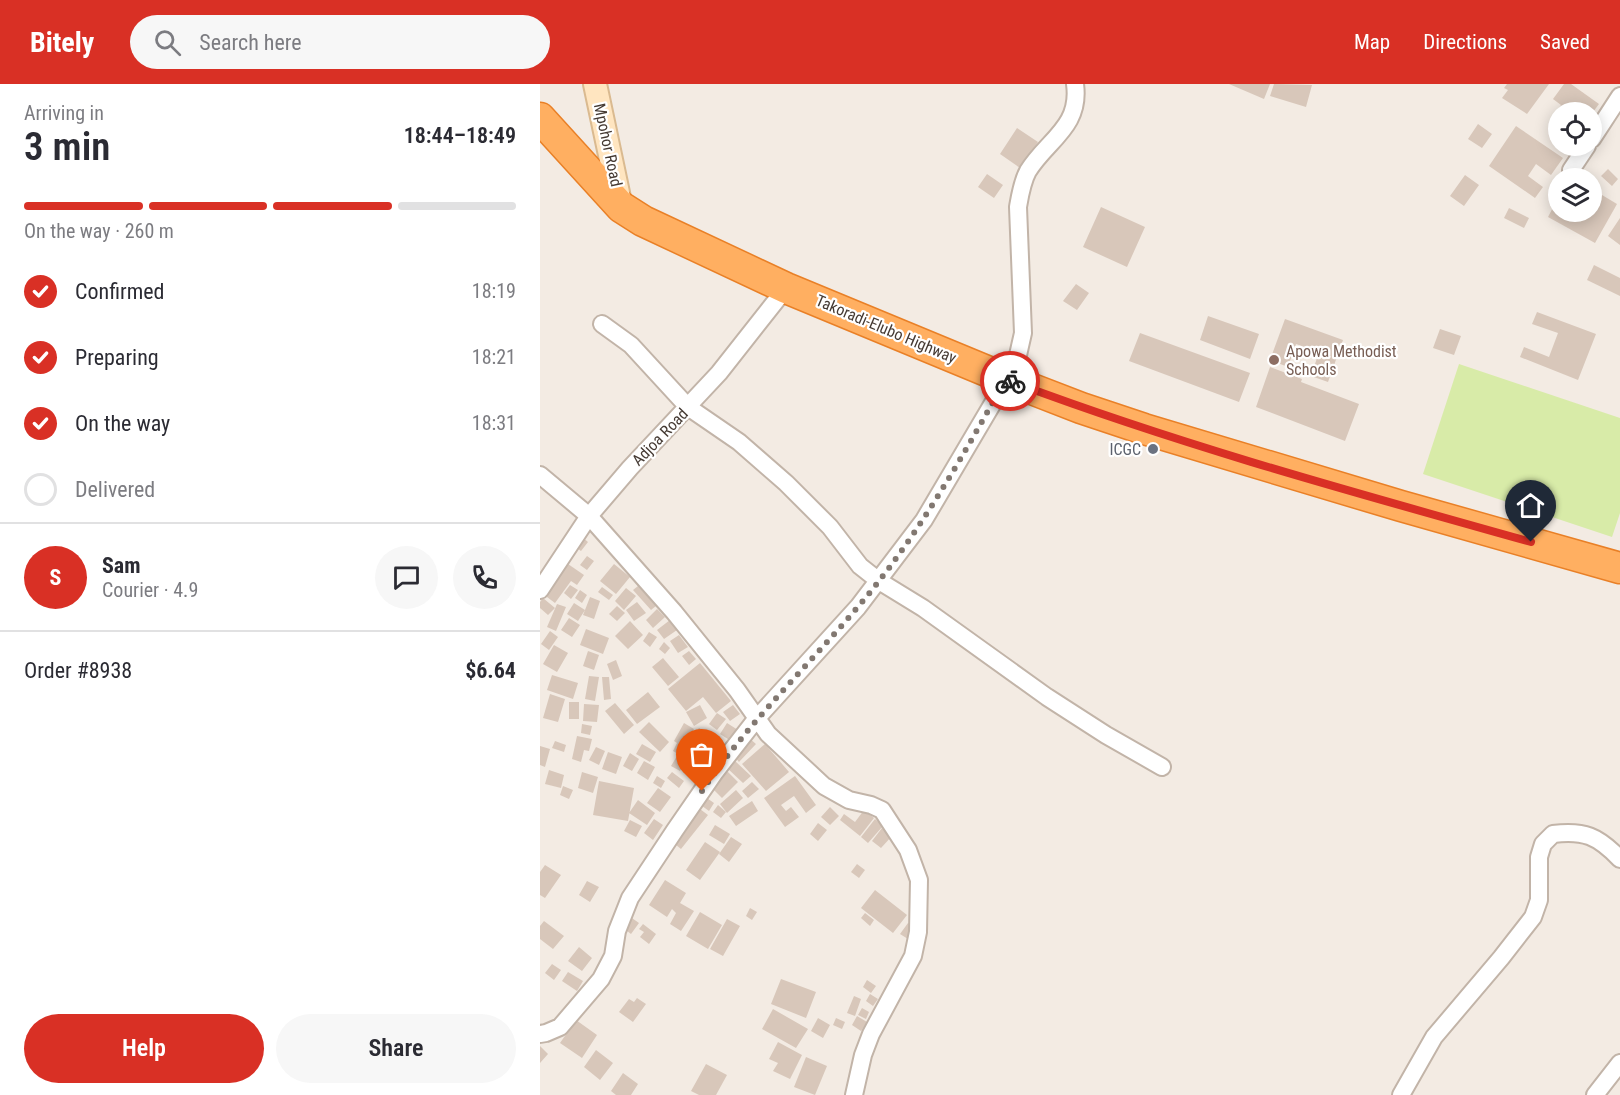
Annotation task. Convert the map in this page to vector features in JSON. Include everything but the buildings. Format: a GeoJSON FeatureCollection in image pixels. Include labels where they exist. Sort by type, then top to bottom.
{"type":"FeatureCollection","features":[{"type":"Feature","properties":{"kind":"highway","name":"Takoradi-Elubo Highway"},"geometry":{"type":"LineString","coordinates":[[540,118],[621,207],[643,221],[786,288],[1081,408],[1144,429],[1620,568]]}},
{"type":"Feature","properties":{"kind":"main road","name":"Mpohor Road"},"geometry":{"type":"LineString","coordinates":[[594,84],[621,207]]}},
{"type":"Feature","properties":{"kind":"street"},"geometry":{"type":"LineString","coordinates":[[540,1034],[546,1034],[560,1027],[602,978],[613,956],[617,931],[630,898],[715,772],[757,718],[858,607],[924,520],[1016,364],[1023,333],[1018,207],[1021,187],[1028,171],[1065,129],[1075,106],[1075,84]]}},
{"type":"Feature","properties":{"kind":"street"},"geometry":{"type":"LineString","coordinates":[[1602,123],[1620,96]]}},
{"type":"Feature","properties":{"kind":"street","name":"Adjoa Road"},"geometry":{"type":"LineString","coordinates":[[540,590],[589,516],[718,373],[786,288]]}},
{"type":"Feature","properties":{"kind":"street"},"geometry":{"type":"LineString","coordinates":[[602,324],[631,345],[688,407],[739,442],[786,483],[830,527],[860,566],[1047,697],[1162,767]]}},
{"type":"Feature","properties":{"kind":"street"},"geometry":{"type":"LineString","coordinates":[[540,475],[589,516],[692,633],[768,734],[824,786],[849,800],[882,810],[891,820],[908,850],[919,880],[918,932],[913,956],[871,1034],[863,1055],[854,1095]]}},
{"type":"Feature","properties":{"kind":"street"},"geometry":{"type":"LineString","coordinates":[[1401,1095],[1434,1037],[1533,917],[1539,900],[1539,857],[1543,844],[1553,834],[1573,832],[1591,836],[1620,859]]}},
{"type":"Feature","properties":{"kind":"street"},"geometry":{"type":"LineString","coordinates":[[1595,1095],[1620,1063]]}},
{"type":"Feature","properties":{"kind":"green space"},"geometry":{"type":"Polygon","coordinates":[[[1459,364],[1620,418],[1620,513],[1612,537],[1423,474],[1459,364]]]}},
{"type":"Feature","properties":{"kind":"way so far"},"geometry":{"type":"LineString","coordinates":[[702,791],[757,718],[879,581],[924,520],[1006,379],[1010,381]]}},
{"type":"Feature","properties":{"kind":"place","name":"Apowa Methodist Schools"},"geometry":{"type":"Point","coordinates":[1274,360]}},
{"type":"Feature","properties":{"kind":"place","name":"ICGC"},"geometry":{"type":"Point","coordinates":[1153,449]}},
{"type":"Feature","properties":{"kind":"route"},"geometry":{"type":"LineString","coordinates":[[1010,381],[1144,429],[1401,506],[1531,542]]}}]}
